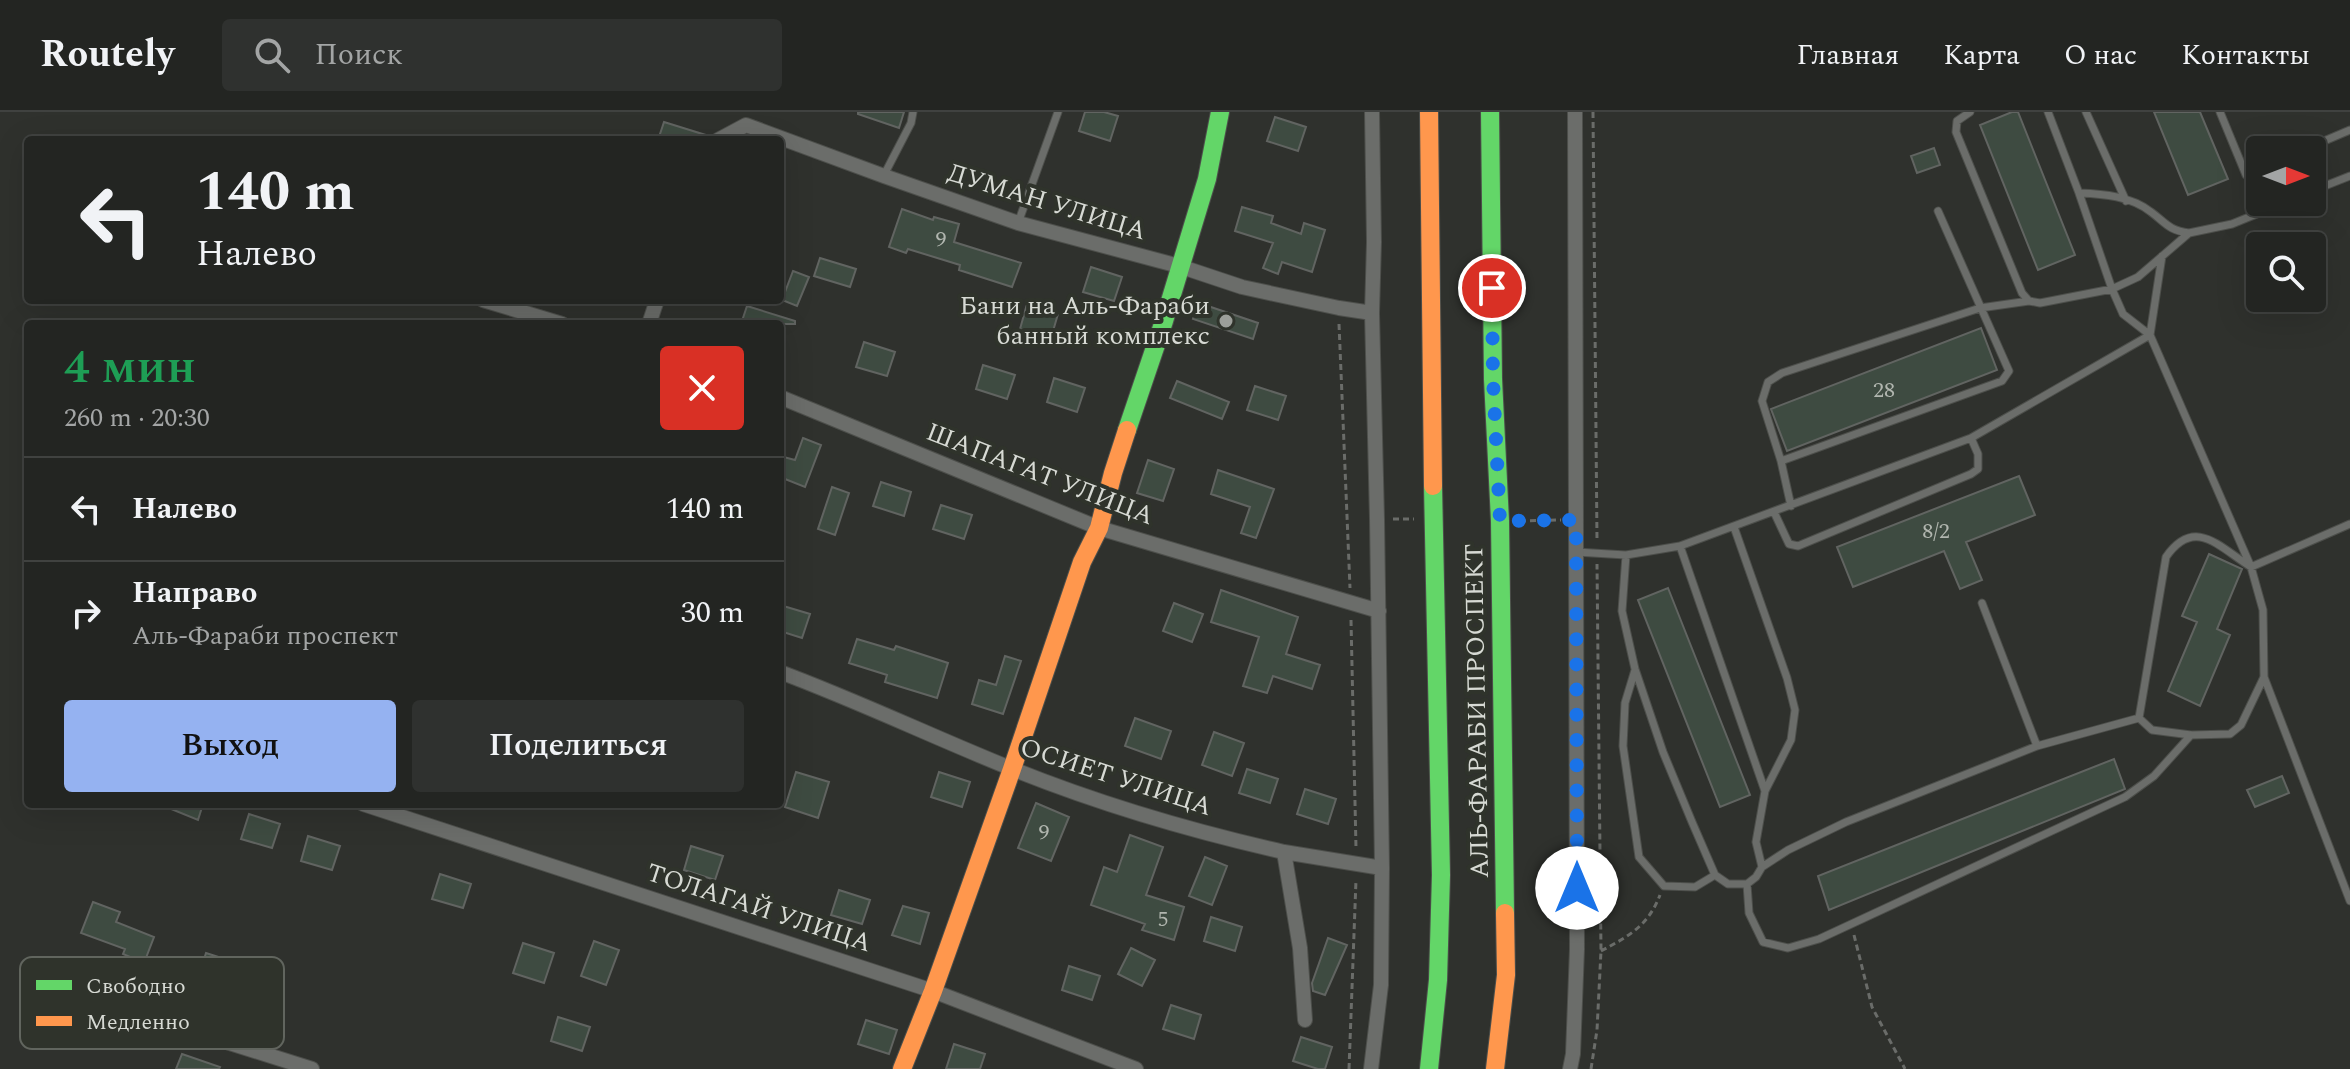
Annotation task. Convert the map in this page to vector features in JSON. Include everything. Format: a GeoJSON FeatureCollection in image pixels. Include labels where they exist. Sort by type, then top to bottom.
{"type":"FeatureCollection","features":[{"type":"Feature","properties":{"kind":"street"},"geometry":{"type":"LineString","coordinates":[[902,1069],[1012,769],[1082,562],[1099,528],[1113,473],[1207,179],[1220,112]]}},
{"type":"Feature","properties":{"kind":"street"},"geometry":{"type":"LineString","coordinates":[[1371,1069],[1381,985],[1382,868],[1372,313],[1372,112]]}},
{"type":"Feature","properties":{"kind":"street","name":"АЛЬ-ФАРАБИ ПРОСПЕКТ"},"geometry":{"type":"LineString","coordinates":[[1429,112],[1441,875],[1438,980],[1429,1069]]}},
{"type":"Feature","properties":{"kind":"street","name":"АЛЬ-ФАРАБИ ПРОСПЕКТ"},"geometry":{"type":"LineString","coordinates":[[1490,112],[1493,379],[1500,521],[1506,975],[1495,1069]]}},
{"type":"Feature","properties":{"kind":"street"},"geometry":{"type":"LineString","coordinates":[[1570,1069],[1577,949],[1575,112]]}},
{"type":"Feature","properties":{"kind":"street","name":"ДУМАН УЛИЦА"},"geometry":{"type":"LineString","coordinates":[[725,136],[746,125],[776,136]]}},
{"type":"Feature","properties":{"kind":"street","name":"ДУМАН УЛИЦА"},"geometry":{"type":"LineString","coordinates":[[784,139],[1018,223],[1179,266],[1242,287],[1372,313]]}},
{"type":"Feature","properties":{"kind":"street"},"geometry":{"type":"LineString","coordinates":[[496,304],[549,320]]}},
{"type":"Feature","properties":{"kind":"street","name":"ШАПАГАТ УЛИЦА"},"geometry":{"type":"LineString","coordinates":[[784,399],[1099,528],[1379,611]]}},
{"type":"Feature","properties":{"kind":"street","name":"ОСИЕТ УЛИЦА"},"geometry":{"type":"LineString","coordinates":[[784,673],[1012,769],[1134,813],[1284,852],[1382,868]]}},
{"type":"Feature","properties":{"kind":"street","name":"ТОЛАГАЙ УЛИЦА"},"geometry":{"type":"LineString","coordinates":[[375,808],[933,991],[1136,1069]]}},
{"type":"Feature","properties":{"kind":"street"},"geometry":{"type":"LineString","coordinates":[[1284,852],[1300,948],[1305,1020]]}},
{"type":"Feature","properties":{"kind":"street"},"geometry":{"type":"LineString","coordinates":[[249,1049],[312,1069]]}},
{"type":"Feature","properties":{"kind":"lane"},"geometry":{"type":"LineString","coordinates":[[884,176],[911,123],[913,112]]}},
{"type":"Feature","properties":{"kind":"lane"},"geometry":{"type":"LineString","coordinates":[[1018,223],[1058,112]]}},
{"type":"Feature","properties":{"kind":"lane"},"geometry":{"type":"LineString","coordinates":[[1970,112],[1957,121],[1956,132],[2022,293],[2029,301]]}},
{"type":"Feature","properties":{"kind":"lane"},"geometry":{"type":"LineString","coordinates":[[2048,112],[2123,314],[2150,335],[2251,567],[2263,610],[2264,677],[2350,901]]}},
{"type":"Feature","properties":{"kind":"lane"},"geometry":{"type":"LineString","coordinates":[[2086,112],[2126,201]]}},
{"type":"Feature","properties":{"kind":"lane"},"geometry":{"type":"LineString","coordinates":[[2220,112],[2246,175]]}},
{"type":"Feature","properties":{"kind":"lane"},"geometry":{"type":"LineString","coordinates":[[2326,140],[2350,130]]}},
{"type":"Feature","properties":{"kind":"lane"},"geometry":{"type":"LineString","coordinates":[[2326,185],[2350,176]]}},
{"type":"Feature","properties":{"kind":"lane"},"geometry":{"type":"LineString","coordinates":[[2079,193],[2111,194],[2150,210],[2174,231],[2189,233],[2232,224],[2252,216]]}},
{"type":"Feature","properties":{"kind":"lane"},"geometry":{"type":"LineString","coordinates":[[1781,461],[2002,381],[2009,371],[1938,211]]}},
{"type":"Feature","properties":{"kind":"lane"},"geometry":{"type":"LineString","coordinates":[[1791,506],[1762,401],[1768,382],[1782,373],[1980,308],[2029,301],[2040,303],[2112,289],[2138,277],[2189,233]]}},
{"type":"Feature","properties":{"kind":"lane"},"geometry":{"type":"LineString","coordinates":[[2150,335],[2162,256]]}},
{"type":"Feature","properties":{"kind":"lane"},"geometry":{"type":"LineString","coordinates":[[1576,552],[1626,555],[1680,546],[1971,438],[2150,335]]}},
{"type":"Feature","properties":{"kind":"lane"},"geometry":{"type":"LineString","coordinates":[[1774,512],[1789,544],[1798,546],[1971,474],[1978,469],[1978,454],[1971,438]]}},
{"type":"Feature","properties":{"kind":"lane"},"geometry":{"type":"LineString","coordinates":[[2251,567],[2350,524]]}},
{"type":"Feature","properties":{"kind":"lane"},"geometry":{"type":"LineString","coordinates":[[1734,527],[1787,678],[1795,710],[1791,740],[1765,791],[1756,842],[1762,867]]}},
{"type":"Feature","properties":{"kind":"lane"},"geometry":{"type":"LineString","coordinates":[[2139,718],[2166,557],[2174,546],[2184,538],[2203,537],[2251,567]]}},
{"type":"Feature","properties":{"kind":"lane"},"geometry":{"type":"LineString","coordinates":[[1680,546],[1765,791]]}},
{"type":"Feature","properties":{"kind":"lane"},"geometry":{"type":"LineString","coordinates":[[1626,555],[1622,611],[1635,669],[1663,752],[1715,875],[1728,884],[1747,884],[1762,867],[1788,850],[1846,822],[2037,746],[2139,718]]}},
{"type":"Feature","properties":{"kind":"lane"},"geometry":{"type":"LineString","coordinates":[[1982,603],[2037,746]]}},
{"type":"Feature","properties":{"kind":"lane"},"geometry":{"type":"LineString","coordinates":[[1635,669],[1625,703],[1623,746],[1639,857],[1664,886],[1695,887],[1715,875]]}},
{"type":"Feature","properties":{"kind":"lane"},"geometry":{"type":"LineString","coordinates":[[2139,718],[2152,730],[2191,735],[2230,734],[2241,725],[2264,677]]}},
{"type":"Feature","properties":{"kind":"lane"},"geometry":{"type":"LineString","coordinates":[[1747,884],[1749,913],[1763,942],[1788,948],[1819,939],[2125,797],[2154,776],[2191,735]]}},
{"type":"Feature","properties":{"kind":"path"},"geometry":{"type":"LineString","coordinates":[[1591,1069],[1597,1030],[1601,951],[1593,112]]}},
{"type":"Feature","properties":{"kind":"path"},"geometry":{"type":"LineString","coordinates":[[1339,308],[1357,864],[1349,1069]]}},
{"type":"Feature","properties":{"kind":"path"},"geometry":{"type":"LineString","coordinates":[[1500,521],[1596,519]]}},
{"type":"Feature","properties":{"kind":"path"},"geometry":{"type":"LineString","coordinates":[[1601,951],[1629,937],[1654,913],[1664,886]]}},
{"type":"Feature","properties":{"kind":"path"},"geometry":{"type":"LineString","coordinates":[[1851,924],[1872,1007],[1905,1069]]}},
{"type":"Feature","properties":{"kind":"building"},"geometry":{"type":"Polygon","coordinates":[[[858,112],[904,112],[899,128],[858,112]]]}},
{"type":"Feature","properties":{"kind":"building"},"geometry":{"type":"Polygon","coordinates":[[[1085,112],[1118,116],[1110,141],[1079,131],[1085,112]]]}},
{"type":"Feature","properties":{"kind":"building"},"geometry":{"type":"Polygon","coordinates":[[[2018,112],[2075,255],[2038,270],[1980,125],[2018,112]]]}},
{"type":"Feature","properties":{"kind":"building"},"geometry":{"type":"Polygon","coordinates":[[[2154,112],[2200,112],[2228,179],[2188,195],[2154,112]]]}},
{"type":"Feature","properties":{"kind":"building"},"geometry":{"type":"Polygon","coordinates":[[[1275,117],[1306,127],[1298,151],[1267,141],[1275,117]]]}},
{"type":"Feature","properties":{"kind":"building"},"geometry":{"type":"Polygon","coordinates":[[[664,122],[709,136],[659,136],[664,122]]]}},
{"type":"Feature","properties":{"kind":"building"},"geometry":{"type":"Polygon","coordinates":[[[1934,148],[1940,165],[1917,173],[1911,156],[1934,148]]]}},
{"type":"Feature","properties":{"kind":"building"},"geometry":{"type":"Polygon","coordinates":[[[1242,207],[1273,216],[1271,223],[1301,234],[1304,223],[1325,230],[1312,272],[1282,262],[1278,274],[1263,268],[1273,243],[1235,231],[1242,207]]]}},
{"type":"Feature","properties":{"kind":"building"},"geometry":{"type":"Polygon","coordinates":[[[902,209],[933,220],[934,217],[959,224],[954,242],[1021,263],[1012,287],[959,270],[960,265],[908,249],[906,253],[889,247],[902,209]]]}},
{"type":"Feature","properties":{"kind":"building"},"geometry":{"type":"Polygon","coordinates":[[[820,258],[856,269],[850,287],[814,276],[820,258]]]}},
{"type":"Feature","properties":{"kind":"building"},"geometry":{"type":"Polygon","coordinates":[[[1091,267],[1122,277],[1114,301],[1083,292],[1091,267]]]}},
{"type":"Feature","properties":{"kind":"building"},"geometry":{"type":"Polygon","coordinates":[[[793,271],[809,277],[797,306],[784,301],[793,271]]]}},
{"type":"Feature","properties":{"kind":"building","name":"Бани на Аль-Фараби банный комплекс"},"geometry":{"type":"Polygon","coordinates":[[[1199,303],[1258,323],[1253,339],[1193,319],[1199,303]]]}},
{"type":"Feature","properties":{"kind":"building"},"geometry":{"type":"Polygon","coordinates":[[[1027,304],[1058,314],[1051,338],[1020,329],[1027,304]]]}},
{"type":"Feature","properties":{"kind":"building"},"geometry":{"type":"Polygon","coordinates":[[[747,306],[795,321],[795,324],[784,324],[784,320],[742,320],[747,306]]]}},
{"type":"Feature","properties":{"kind":"building"},"geometry":{"type":"Polygon","coordinates":[[[1981,328],[1997,370],[1787,451],[1771,409],[1981,328]]]}},
{"type":"Feature","properties":{"kind":"building"},"geometry":{"type":"Polygon","coordinates":[[[864,342],[895,352],[887,376],[856,367],[864,342]]]}},
{"type":"Feature","properties":{"kind":"building"},"geometry":{"type":"Polygon","coordinates":[[[983,365],[1015,375],[1007,399],[976,389],[983,365]]]}},
{"type":"Feature","properties":{"kind":"building"},"geometry":{"type":"Polygon","coordinates":[[[1054,378],[1085,388],[1077,412],[1047,402],[1054,378]]]}},
{"type":"Feature","properties":{"kind":"building"},"geometry":{"type":"Polygon","coordinates":[[[1177,381],[1229,402],[1222,419],[1170,398],[1177,381]]]}},
{"type":"Feature","properties":{"kind":"building"},"geometry":{"type":"Polygon","coordinates":[[[1255,386],[1286,396],[1278,420],[1247,410],[1255,386]]]}},
{"type":"Feature","properties":{"kind":"building"},"geometry":{"type":"Polygon","coordinates":[[[803,438],[821,445],[805,487],[784,479],[784,457],[795,460],[803,438]]]}},
{"type":"Feature","properties":{"kind":"building"},"geometry":{"type":"Polygon","coordinates":[[[1148,460],[1174,469],[1163,501],[1137,493],[1148,460]]]}},
{"type":"Feature","properties":{"kind":"building"},"geometry":{"type":"Polygon","coordinates":[[[1218,470],[1274,489],[1256,538],[1241,533],[1250,507],[1211,494],[1218,470]]]}},
{"type":"Feature","properties":{"kind":"building"},"geometry":{"type":"Polygon","coordinates":[[[2019,476],[2035,515],[1966,542],[1982,580],[1960,589],[1944,551],[1853,587],[1837,547],[2019,476]]]}},
{"type":"Feature","properties":{"kind":"building"},"geometry":{"type":"Polygon","coordinates":[[[881,482],[911,492],[904,516],[873,506],[881,482]]]}},
{"type":"Feature","properties":{"kind":"building"},"geometry":{"type":"Polygon","coordinates":[[[832,487],[849,493],[835,535],[818,529],[832,487]]]}},
{"type":"Feature","properties":{"kind":"building"},"geometry":{"type":"Polygon","coordinates":[[[941,505],[972,515],[964,539],[933,529],[941,505]]]}},
{"type":"Feature","properties":{"kind":"building"},"geometry":{"type":"Polygon","coordinates":[[[2209,554],[2242,569],[2217,629],[2230,635],[2200,706],[2168,691],[2197,622],[2182,616],[2209,554]]]}},
{"type":"Feature","properties":{"kind":"building"},"geometry":{"type":"Polygon","coordinates":[[[1668,588],[1750,795],[1720,807],[1638,600],[1668,588]]]}},
{"type":"Feature","properties":{"kind":"building"},"geometry":{"type":"Polygon","coordinates":[[[1221,590],[1298,617],[1286,654],[1320,665],[1312,689],[1273,676],[1267,693],[1243,686],[1259,637],[1211,622],[1221,590]]]}},
{"type":"Feature","properties":{"kind":"building"},"geometry":{"type":"Polygon","coordinates":[[[1174,603],[1203,614],[1192,642],[1163,631],[1174,603]]]}},
{"type":"Feature","properties":{"kind":"building"},"geometry":{"type":"Polygon","coordinates":[[[784,606],[810,614],[802,638],[784,632],[784,606]]]}},
{"type":"Feature","properties":{"kind":"building"},"geometry":{"type":"Polygon","coordinates":[[[857,639],[894,650],[896,646],[948,663],[937,698],[885,682],[887,675],[849,663],[857,639]]]}},
{"type":"Feature","properties":{"kind":"building"},"geometry":{"type":"Polygon","coordinates":[[[1005,656],[1021,661],[1003,714],[972,704],[979,680],[996,685],[1005,656]]]}},
{"type":"Feature","properties":{"kind":"building"},"geometry":{"type":"Polygon","coordinates":[[[1135,718],[1171,731],[1161,759],[1125,746],[1135,718]]]}},
{"type":"Feature","properties":{"kind":"building"},"geometry":{"type":"Polygon","coordinates":[[[1214,732],[1244,743],[1232,776],[1202,765],[1214,732]]]}},
{"type":"Feature","properties":{"kind":"building"},"geometry":{"type":"Polygon","coordinates":[[[2114,759],[2125,789],[1829,910],[1818,876],[2114,759]]]}},
{"type":"Feature","properties":{"kind":"building"},"geometry":{"type":"Polygon","coordinates":[[[1247,769],[1278,779],[1270,803],[1239,793],[1247,769]]]}},
{"type":"Feature","properties":{"kind":"building"},"geometry":{"type":"Polygon","coordinates":[[[796,772],[829,782],[818,818],[785,807],[796,772]]]}},
{"type":"Feature","properties":{"kind":"building"},"geometry":{"type":"Polygon","coordinates":[[[939,772],[970,782],[962,807],[931,797],[939,772]]]}},
{"type":"Feature","properties":{"kind":"building"},"geometry":{"type":"Polygon","coordinates":[[[2282,776],[2289,793],[2255,807],[2247,790],[2282,776]]]}},
{"type":"Feature","properties":{"kind":"building"},"geometry":{"type":"Polygon","coordinates":[[[1305,789],[1336,799],[1328,824],[1297,814],[1305,789]]]}},
{"type":"Feature","properties":{"kind":"building"},"geometry":{"type":"Polygon","coordinates":[[[1036,803],[1069,817],[1051,861],[1018,848],[1036,803]]]}},
{"type":"Feature","properties":{"kind":"building"},"geometry":{"type":"Polygon","coordinates":[[[169,808],[202,808],[198,820],[169,808]]]}},
{"type":"Feature","properties":{"kind":"building"},"geometry":{"type":"Polygon","coordinates":[[[249,814],[280,824],[272,848],[241,839],[249,814]]]}},
{"type":"Feature","properties":{"kind":"building"},"geometry":{"type":"Polygon","coordinates":[[[1130,835],[1163,847],[1146,895],[1184,907],[1174,940],[1142,930],[1145,924],[1091,905],[1104,867],[1117,872],[1130,835]]]}},
{"type":"Feature","properties":{"kind":"building"},"geometry":{"type":"Polygon","coordinates":[[[308,836],[340,846],[332,870],[301,861],[308,836]]]}},
{"type":"Feature","properties":{"kind":"building"},"geometry":{"type":"Polygon","coordinates":[[[691,846],[723,856],[715,880],[684,870],[691,846]]]}},
{"type":"Feature","properties":{"kind":"building"},"geometry":{"type":"Polygon","coordinates":[[[1205,857],[1227,866],[1212,905],[1189,896],[1205,857]]]}},
{"type":"Feature","properties":{"kind":"building"},"geometry":{"type":"Polygon","coordinates":[[[440,874],[471,884],[463,908],[432,899],[440,874]]]}},
{"type":"Feature","properties":{"kind":"building"},"geometry":{"type":"Polygon","coordinates":[[[839,890],[870,900],[862,924],[831,915],[839,890]]]}},
{"type":"Feature","properties":{"kind":"building"},"geometry":{"type":"Polygon","coordinates":[[[93,902],[120,912],[116,922],[154,937],[146,957],[130,957],[123,954],[125,949],[81,933],[93,902]]]}},
{"type":"Feature","properties":{"kind":"building"},"geometry":{"type":"Polygon","coordinates":[[[903,906],[929,913],[920,944],[892,935],[903,906]]]}},
{"type":"Feature","properties":{"kind":"building"},"geometry":{"type":"Polygon","coordinates":[[[1211,917],[1242,927],[1235,951],[1204,941],[1211,917]]]}},
{"type":"Feature","properties":{"kind":"building"},"geometry":{"type":"Polygon","coordinates":[[[1328,938],[1347,945],[1325,995],[1313,991],[1312,983],[1328,938]]]}},
{"type":"Feature","properties":{"kind":"building"},"geometry":{"type":"Polygon","coordinates":[[[594,941],[619,950],[606,985],[581,976],[594,941]]]}},
{"type":"Feature","properties":{"kind":"building"},"geometry":{"type":"Polygon","coordinates":[[[523,943],[554,953],[544,983],[513,973],[523,943]]]}},
{"type":"Feature","properties":{"kind":"building"},"geometry":{"type":"Polygon","coordinates":[[[1131,948],[1155,960],[1142,986],[1118,974],[1131,948]]]}},
{"type":"Feature","properties":{"kind":"building"},"geometry":{"type":"Polygon","coordinates":[[[1069,966],[1100,976],[1092,1000],[1062,990],[1069,966]]]}},
{"type":"Feature","properties":{"kind":"building"},"geometry":{"type":"Polygon","coordinates":[[[1171,1005],[1201,1015],[1194,1039],[1163,1029],[1171,1005]]]}},
{"type":"Feature","properties":{"kind":"building"},"geometry":{"type":"Polygon","coordinates":[[[558,1017],[590,1027],[582,1051],[551,1041],[558,1017]]]}},
{"type":"Feature","properties":{"kind":"building"},"geometry":{"type":"Polygon","coordinates":[[[866,1020],[897,1030],[889,1054],[858,1044],[866,1020]]]}},
{"type":"Feature","properties":{"kind":"building"},"geometry":{"type":"Polygon","coordinates":[[[1301,1037],[1332,1047],[1325,1069],[1293,1061],[1301,1037]]]}},
{"type":"Feature","properties":{"kind":"building"},"geometry":{"type":"Polygon","coordinates":[[[954,1044],[985,1054],[980,1069],[946,1069],[954,1044]]]}},
{"type":"Feature","properties":{"kind":"building"},"geometry":{"type":"Polygon","coordinates":[[[182,1054],[220,1067],[176,1069],[182,1054]]]}},
{"type":"Feature","properties":{"kind":"traffic: fast"},"geometry":{"type":"LineString","coordinates":[[1127,430],[1207,179],[1220,112]]}},
{"type":"Feature","properties":{"kind":"traffic: fast"},"geometry":{"type":"LineString","coordinates":[[1490,112],[1505,913]]}},
{"type":"Feature","properties":{"kind":"traffic: fast"},"geometry":{"type":"LineString","coordinates":[[1429,1069],[1438,980],[1441,875],[1433,486]]}},
{"type":"Feature","properties":{"kind":"traffic: slow"},"geometry":{"type":"LineString","coordinates":[[1429,112],[1433,486]]}},
{"type":"Feature","properties":{"kind":"traffic: slow"},"geometry":{"type":"LineString","coordinates":[[902,1069],[1012,769],[1082,562],[1099,528],[1127,430]]}},
{"type":"Feature","properties":{"kind":"traffic: slow"},"geometry":{"type":"LineString","coordinates":[[1495,1069],[1506,975],[1505,913]]}},
{"type":"Feature","properties":{"kind":"place","name":"Бани на Аль-Фараби банный комплекс"},"geometry":{"type":"Point","coordinates":[1226,321]}},
{"type":"Feature","properties":{"kind":"route"},"geometry":{"type":"LineString","coordinates":[[1492,288],[1500,521],[1576,520],[1577,888]]}}]}
